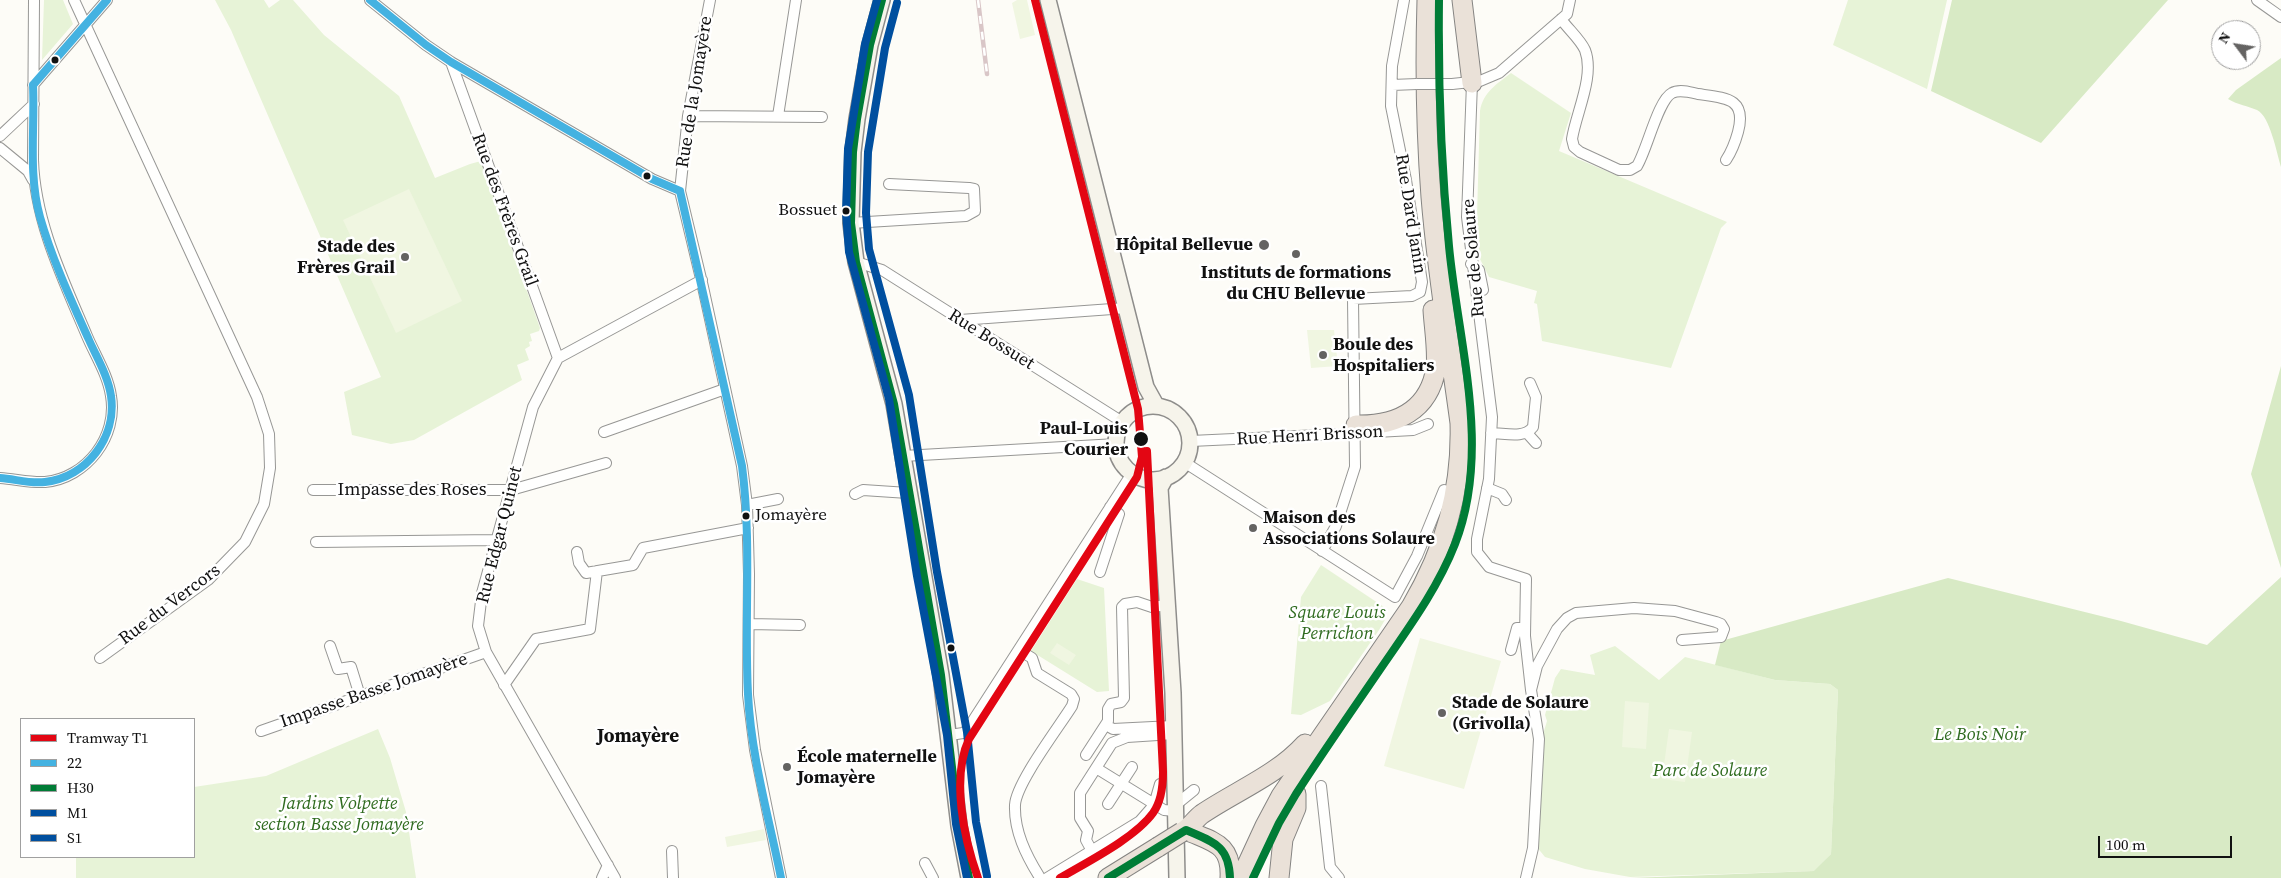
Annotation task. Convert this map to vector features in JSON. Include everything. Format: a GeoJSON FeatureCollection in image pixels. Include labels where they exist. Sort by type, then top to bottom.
{"type":"FeatureCollection","features":[{"type":"Feature","properties":{"kind":"highway"},"geometry":{"type":"LineString","coordinates":[[1241,878],[1281,796],[1321,735],[1411,607],[1426,581],[1444,540],[1455,499],[1461,447],[1460,423],[1431,196],[1427,97],[1427,0]]}},
{"type":"Feature","properties":{"kind":"highway"},"geometry":{"type":"LineString","coordinates":[[1254,878],[1268,845],[1296,794],[1421,611],[1444,569],[1462,523],[1470,476],[1472,420],[1452,281],[1444,191],[1438,72],[1439,0]]}},
{"type":"Feature","properties":{"kind":"highway"},"geometry":{"type":"LineString","coordinates":[[1462,0],[1472,83]]}},
{"type":"Feature","properties":{"kind":"highway"},"geometry":{"type":"LineString","coordinates":[[1356,429],[1389,423],[1405,416],[1420,404],[1430,386],[1436,367],[1428,237],[1431,196]]}},
{"type":"Feature","properties":{"kind":"highway"},"geometry":{"type":"LineString","coordinates":[[1108,878],[1184,831],[1190,823],[1202,814],[1276,770],[1294,756],[1306,742],[1321,735]]}},
{"type":"Feature","properties":{"kind":"highway"},"geometry":{"type":"LineString","coordinates":[[1279,878],[1283,839],[1296,808],[1296,794]]}},
{"type":"Feature","properties":{"kind":"highway"},"geometry":{"type":"LineString","coordinates":[[1184,831],[1213,840],[1222,848],[1230,864],[1230,878]]}},
{"type":"Feature","properties":{"kind":"main road"},"geometry":{"type":"LineString","coordinates":[[882,0],[870,45],[852,152],[851,223],[856,262],[894,404],[941,675],[950,735],[958,826],[969,878]]}},
{"type":"Feature","properties":{"kind":"main road"},"geometry":{"type":"LineString","coordinates":[[1048,0],[1147,390],[1156,405]]}},
{"type":"Feature","properties":{"kind":"main road"},"geometry":{"type":"LineString","coordinates":[[1166,476],[1146,479],[1135,476],[1120,460],[1116,444],[1124,423],[1138,409],[1156,405],[1167,408],[1179,416],[1187,427],[1190,441],[1189,450],[1184,462],[1166,476],[1160,488],[1173,730],[1167,782],[1175,811],[1177,878]]}},
{"type":"Feature","properties":{"kind":"street"},"geometry":{"type":"LineString","coordinates":[[0,478],[46,482],[79,469],[98,452],[110,426],[112,411],[109,386],[65,284],[40,215],[34,180],[34,0]]}},
{"type":"Feature","properties":{"kind":"street","name":"Rue du Vercors"},"geometry":{"type":"LineString","coordinates":[[74,0],[256,397],[269,434],[270,468],[264,504],[245,542],[212,577],[100,658]]}},
{"type":"Feature","properties":{"kind":"street"},"geometry":{"type":"LineString","coordinates":[[33,85],[107,0]]}},
{"type":"Feature","properties":{"kind":"street"},"geometry":{"type":"LineString","coordinates":[[370,0],[426,45],[451,62],[652,179],[680,191]]}},
{"type":"Feature","properties":{"kind":"street","name":"Rue de la Jomayère"},"geometry":{"type":"LineString","coordinates":[[710,0],[688,116],[680,191],[702,280],[742,466],[748,528],[748,695],[759,769],[781,878]]}},
{"type":"Feature","properties":{"kind":"street"},"geometry":{"type":"LineString","coordinates":[[778,116],[796,0]]}},
{"type":"Feature","properties":{"kind":"street"},"geometry":{"type":"LineString","coordinates":[[1404,0],[1392,66],[1392,85],[1472,83],[1499,73],[1567,14],[1570,0]]}},
{"type":"Feature","properties":{"kind":"street"},"geometry":{"type":"LineString","coordinates":[[2257,0],[2281,17]]}},
{"type":"Feature","properties":{"kind":"street"},"geometry":{"type":"LineString","coordinates":[[1561,19],[1585,50],[1587,59],[1586,86],[1572,139],[1574,147],[1580,152],[1619,170],[1630,170],[1637,166],[1662,106],[1671,93],[1680,91],[1729,99],[1740,108],[1742,118],[1733,150],[1726,160]]}},
{"type":"Feature","properties":{"kind":"street","name":"Rue des Frères Grail"},"geometry":{"type":"LineString","coordinates":[[451,62],[558,358]]}},
{"type":"Feature","properties":{"kind":"street","name":"Rue de Solaure"},"geometry":{"type":"LineString","coordinates":[[1472,83],[1466,217],[1486,371],[1491,433],[1487,488],[1476,539],[1477,552],[1489,567],[1526,579],[1525,628],[1531,690],[1539,739],[1533,848],[1526,878]]}},
{"type":"Feature","properties":{"kind":"street","name":"Rue Dard Janin"},"geometry":{"type":"LineString","coordinates":[[1356,429],[1354,299],[1412,296],[1420,292],[1422,282],[1406,180],[1391,106],[1392,85]]}},
{"type":"Feature","properties":{"kind":"street"},"geometry":{"type":"LineString","coordinates":[[0,136],[34,104]]}},
{"type":"Feature","properties":{"kind":"street"},"geometry":{"type":"LineString","coordinates":[[688,116],[822,117]]}},
{"type":"Feature","properties":{"kind":"street"},"geometry":{"type":"LineString","coordinates":[[0,148],[28,171],[34,180]]}},
{"type":"Feature","properties":{"kind":"street"},"geometry":{"type":"LineString","coordinates":[[851,223],[966,216],[975,211],[974,189],[889,184]]}},
{"type":"Feature","properties":{"kind":"street","name":"Rue Bossuet"},"geometry":{"type":"LineString","coordinates":[[856,262],[882,270],[1124,423]]}},
{"type":"Feature","properties":{"kind":"street"},"geometry":{"type":"LineString","coordinates":[[1472,264],[1479,270],[1484,285]]}},
{"type":"Feature","properties":{"kind":"street"},"geometry":{"type":"LineString","coordinates":[[558,358],[702,280]]}},
{"type":"Feature","properties":{"kind":"street"},"geometry":{"type":"LineString","coordinates":[[960,320],[1126,308]]}},
{"type":"Feature","properties":{"kind":"street","name":"Rue Edgar Quinet"},"geometry":{"type":"LineString","coordinates":[[558,358],[533,407],[482,593],[478,626],[486,652],[504,686],[615,878]]}},
{"type":"Feature","properties":{"kind":"street"},"geometry":{"type":"LineString","coordinates":[[1491,433],[1504,435],[1520,433],[1533,427],[1539,403],[1534,387]]}},
{"type":"Feature","properties":{"kind":"street"},"geometry":{"type":"LineString","coordinates":[[604,432],[725,389]]}},
{"type":"Feature","properties":{"kind":"street","name":"Rue Henri Brisson"},"geometry":{"type":"LineString","coordinates":[[1190,441],[1356,429],[1413,430],[1428,424]]}},
{"type":"Feature","properties":{"kind":"street"},"geometry":{"type":"LineString","coordinates":[[1322,552],[1336,526],[1355,467],[1356,429]]}},
{"type":"Feature","properties":{"kind":"street"},"geometry":{"type":"LineString","coordinates":[[1520,433],[1536,443]]}},
{"type":"Feature","properties":{"kind":"street"},"geometry":{"type":"LineString","coordinates":[[903,456],[1116,444]]}},
{"type":"Feature","properties":{"kind":"street"},"geometry":{"type":"LineString","coordinates":[[1184,462],[1395,597],[1417,556],[1444,490]]}},
{"type":"Feature","properties":{"kind":"street","name":"Impasse des Roses"},"geometry":{"type":"LineString","coordinates":[[313,490],[511,490],[606,463]]}},
{"type":"Feature","properties":{"kind":"street"},"geometry":{"type":"LineString","coordinates":[[950,735],[963,733],[967,730],[1129,478],[1135,476]]}},
{"type":"Feature","properties":{"kind":"street"},"geometry":{"type":"LineString","coordinates":[[1487,488],[1503,499]]}},
{"type":"Feature","properties":{"kind":"street"},"geometry":{"type":"LineString","coordinates":[[855,494],[862,490],[908,493]]}},
{"type":"Feature","properties":{"kind":"street"},"geometry":{"type":"LineString","coordinates":[[746,505],[778,499]]}},
{"type":"Feature","properties":{"kind":"street"},"geometry":{"type":"LineString","coordinates":[[1100,572],[1119,514],[1110,507]]}},
{"type":"Feature","properties":{"kind":"street"},"geometry":{"type":"LineString","coordinates":[[577,552],[579,563],[586,573],[634,564],[643,548],[748,528]]}},
{"type":"Feature","properties":{"kind":"street"},"geometry":{"type":"LineString","coordinates":[[316,542],[496,540]]}},
{"type":"Feature","properties":{"kind":"street"},"geometry":{"type":"LineString","coordinates":[[504,686],[536,639],[590,629],[597,571]]}},
{"type":"Feature","properties":{"kind":"street"},"geometry":{"type":"LineString","coordinates":[[1086,755],[1106,725],[1109,707],[1111,704],[1121,702],[1124,695],[1122,607],[1127,603],[1135,602],[1150,607],[1167,605]]}},
{"type":"Feature","properties":{"kind":"street"},"geometry":{"type":"LineString","coordinates":[[1531,690],[1537,666],[1545,648],[1557,629],[1567,618],[1576,613],[1634,608],[1675,612],[1716,622],[1721,624],[1724,629],[1721,637],[1682,640]]}},
{"type":"Feature","properties":{"kind":"street"},"geometry":{"type":"LineString","coordinates":[[749,624],[800,625]]}},
{"type":"Feature","properties":{"kind":"street"},"geometry":{"type":"LineString","coordinates":[[1511,650],[1517,628],[1525,628]]}},
{"type":"Feature","properties":{"kind":"street"},"geometry":{"type":"LineString","coordinates":[[330,646],[338,669],[351,667],[360,696]]}},
{"type":"Feature","properties":{"kind":"street"},"geometry":{"type":"LineString","coordinates":[[1019,650],[1032,658],[1037,672],[1071,694],[1074,700],[1024,780],[1015,803],[1021,844],[1043,877],[1140,821],[1154,805],[1167,782]]}},
{"type":"Feature","properties":{"kind":"street","name":"Impasse Basse Jomayère"},"geometry":{"type":"LineString","coordinates":[[261,731],[486,652]]}},
{"type":"Feature","properties":{"kind":"street"},"geometry":{"type":"LineString","coordinates":[[1106,725],[1113,729],[1173,730]]}},
{"type":"Feature","properties":{"kind":"street"},"geometry":{"type":"LineString","coordinates":[[1092,850],[1086,840],[1088,830],[1080,818],[1080,792],[1112,743],[1127,737],[1173,730]]}},
{"type":"Feature","properties":{"kind":"street"},"geometry":{"type":"LineString","coordinates":[[1108,804],[1132,767]]}},
{"type":"Feature","properties":{"kind":"street"},"geometry":{"type":"LineString","coordinates":[[1096,768],[1154,805],[1164,810],[1175,811]]}},
{"type":"Feature","properties":{"kind":"street"},"geometry":{"type":"LineString","coordinates":[[1321,786],[1332,878]]}},
{"type":"Feature","properties":{"kind":"street"},"geometry":{"type":"LineString","coordinates":[[672,851],[673,878]]}},
{"type":"Feature","properties":{"kind":"street"},"geometry":{"type":"LineString","coordinates":[[926,863],[934,878]]}},
{"type":"Feature","properties":{"kind":"street"},"geometry":{"type":"LineString","coordinates":[[602,878],[608,865]]}},
{"type":"Feature","properties":{"kind":"street"},"geometry":{"type":"LineString","coordinates":[[1330,866],[1339,878]]}},
{"type":"Feature","properties":{"kind":"green space"},"geometry":{"type":"Polygon","coordinates":[[[44,0],[63,0],[73,24],[42,60],[44,0]]]}},
{"type":"Feature","properties":{"kind":"green space"},"geometry":{"type":"Polygon","coordinates":[[[215,0],[264,0],[269,8],[280,0],[293,0],[324,35],[399,96],[435,178],[481,161],[540,328],[539,331],[530,334],[532,341],[529,342],[530,346],[525,349],[529,360],[517,365],[522,380],[414,440],[391,444],[352,435],[344,392],[381,377],[231,30],[215,0]]]}},
{"type":"Feature","properties":{"kind":"green space"},"geometry":{"type":"Polygon","coordinates":[[[1017,0],[1027,0],[1035,35],[1020,39],[1012,3],[1017,0]]]}},
{"type":"Feature","properties":{"kind":"green space"},"geometry":{"type":"Polygon","coordinates":[[[1848,0],[1947,0],[1927,89],[1833,45],[1848,0]]]}},
{"type":"Feature","properties":{"kind":"green space"},"geometry":{"type":"Polygon","coordinates":[[[1952,0],[2168,0],[2041,143],[1931,91],[1952,0]]]}},
{"type":"Feature","properties":{"kind":"green space"},"geometry":{"type":"Polygon","coordinates":[[[2281,58],[2281,167],[2269,127],[2262,114],[2257,110],[2228,99],[2236,90],[2281,58]]]}},
{"type":"Feature","properties":{"kind":"green space"},"geometry":{"type":"Polygon","coordinates":[[[1511,73],[1571,113],[1559,151],[1727,222],[1721,228],[1671,368],[1542,341],[1537,304],[1534,303],[1537,291],[1489,277],[1476,251],[1480,111],[1487,94],[1511,73]]]}},
{"type":"Feature","properties":{"kind":"green space"},"geometry":{"type":"Polygon","coordinates":[[[409,189],[462,301],[396,333],[343,220],[409,189]]]}},
{"type":"Feature","properties":{"kind":"green space","name":"Boule des Hospitaliers"},"geometry":{"type":"Polygon","coordinates":[[[1307,330],[1334,330],[1338,366],[1311,368],[1307,330]]]}},
{"type":"Feature","properties":{"kind":"green space"},"geometry":{"type":"Polygon","coordinates":[[[2281,366],[2281,568],[2251,474],[2281,366]]]}},
{"type":"Feature","properties":{"kind":"green space","name":"Square Louis Perrichon"},"geometry":{"type":"Polygon","coordinates":[[[1321,565],[1387,609],[1386,618],[1330,701],[1301,715],[1291,714],[1301,597],[1321,565]]]}},
{"type":"Feature","properties":{"kind":"green space","name":"Le Bois Noir"},"geometry":{"type":"Polygon","coordinates":[[[2281,577],[2281,878],[1630,878],[1814,871],[1831,854],[1838,690],[1830,684],[1775,680],[1715,665],[1721,641],[1948,578],[2121,621],[2207,645],[2281,577]]]}},
{"type":"Feature","properties":{"kind":"green space"},"geometry":{"type":"Polygon","coordinates":[[[1077,579],[1104,588],[1109,691],[1097,692],[1031,651],[1077,579]]]}},
{"type":"Feature","properties":{"kind":"green space","name":"Stade de Solaure (Grivolla)"},"geometry":{"type":"Polygon","coordinates":[[[1420,638],[1501,661],[1464,789],[1384,766],[1420,638]]]}},
{"type":"Feature","properties":{"kind":"green space"},"geometry":{"type":"Polygon","coordinates":[[[1057,643],[1076,655],[1069,665],[1050,653],[1057,643]]]}},
{"type":"Feature","properties":{"kind":"green space","name":"Parc de Solaure"},"geometry":{"type":"Polygon","coordinates":[[[1615,646],[1659,680],[1685,657],[1775,680],[1830,684],[1838,690],[1831,854],[1815,871],[1630,877],[1585,869],[1545,857],[1536,846],[1544,731],[1547,721],[1545,715],[1555,678],[1561,669],[1595,675],[1590,655],[1615,646]]]}},
{"type":"Feature","properties":{"kind":"green space"},"geometry":{"type":"Polygon","coordinates":[[[1625,701],[1649,703],[1646,749],[1622,747],[1625,701]]]}},
{"type":"Feature","properties":{"kind":"green space","name":"Jardins Volpette section Basse Jomayère"},"geometry":{"type":"Polygon","coordinates":[[[378,729],[390,758],[406,812],[416,878],[76,878],[76,858],[195,858],[195,787],[266,776],[378,729]]]}},
{"type":"Feature","properties":{"kind":"green space"},"geometry":{"type":"Polygon","coordinates":[[[1669,729],[1692,732],[1685,782],[1662,779],[1669,729]]]}},
{"type":"Feature","properties":{"kind":"green space"},"geometry":{"type":"Polygon","coordinates":[[[764,829],[766,840],[727,847],[725,837],[764,829]]]}},
{"type":"Feature","properties":{"kind":"railway"},"geometry":{"type":"LineString","coordinates":[[978,0],[987,74]]}},
{"type":"Feature","properties":{"kind":"tram line","name":"T1"},"geometry":{"type":"LineString","coordinates":[[978,878],[968,845],[961,808],[961,772],[969,739],[1137,477],[1142,457],[1138,409],[1035,0]]}},
{"type":"Feature","properties":{"kind":"tram line","name":"T1"},"geometry":{"type":"LineString","coordinates":[[1060,878],[1110,849],[1135,831],[1153,813],[1161,794],[1163,772],[1147,451]]}},
{"type":"Feature","properties":{"kind":"transit line","name":"22"},"geometry":{"type":"LineString","coordinates":[[33,85],[107,0]]}},
{"type":"Feature","properties":{"kind":"transit line","name":"22"},"geometry":{"type":"LineString","coordinates":[[370,0],[426,45],[451,62],[652,179],[680,191]]}},
{"type":"Feature","properties":{"kind":"transit line","name":"M1"},"geometry":{"type":"LineString","coordinates":[[877,0],[865,44],[848,149],[846,213],[849,252],[889,399],[917,576],[947,735],[956,824],[967,878]]}},
{"type":"Feature","properties":{"kind":"transit line","name":"H30"},"geometry":{"type":"LineString","coordinates":[[882,0],[870,45],[857,119],[853,152],[851,223],[856,262],[894,404],[941,675],[959,826],[969,878]]}},
{"type":"Feature","properties":{"kind":"transit line","name":"H30"},"geometry":{"type":"LineString","coordinates":[[1253,878],[1279,823],[1296,794],[1430,594],[1448,561],[1466,508],[1471,471],[1472,434],[1465,358],[1453,283],[1446,215],[1441,123],[1439,0]]}},
{"type":"Feature","properties":{"kind":"transit line","name":"S1"},"geometry":{"type":"LineString","coordinates":[[897,3],[885,48],[868,152],[866,213],[869,249],[909,395],[937,572],[967,732],[976,822],[987,876]]}},
{"type":"Feature","properties":{"kind":"transit line","name":"22"},"geometry":{"type":"LineString","coordinates":[[0,478],[28,482],[45,482],[60,479],[74,472],[96,453],[104,440],[112,411],[110,389],[105,374],[62,279],[50,248],[36,201],[33,168],[33,85]]}},
{"type":"Feature","properties":{"kind":"transit line","name":"22"},"geometry":{"type":"LineString","coordinates":[[680,191],[742,466],[747,524],[747,665],[750,717],[761,787],[781,878]]}},
{"type":"Feature","properties":{"kind":"transit line","name":"H30"},"geometry":{"type":"LineString","coordinates":[[1108,878],[1186,830],[1212,842],[1223,851],[1229,867],[1230,878]]}},
{"type":"Feature","properties":{"kind":"place","name":"Bossuet"},"geometry":{"type":"Point","coordinates":[846,211]}},
{"type":"Feature","properties":{"kind":"place","name":"Hôpital Bellevue"},"geometry":{"type":"Point","coordinates":[1264,245]}},
{"type":"Feature","properties":{"kind":"place","name":"Instituts de formations du CHU Bellevue"},"geometry":{"type":"Point","coordinates":[1296,254]}},
{"type":"Feature","properties":{"kind":"place","name":"Stade des Frères Grail"},"geometry":{"type":"Point","coordinates":[405,257]}},
{"type":"Feature","properties":{"kind":"place","name":"Boule des Hospitaliers"},"geometry":{"type":"Point","coordinates":[1323,355]}},
{"type":"Feature","properties":{"kind":"place","name":"Paul-Louis Courier"},"geometry":{"type":"Point","coordinates":[1141,439]}},
{"type":"Feature","properties":{"kind":"place","name":"Jomayère"},"geometry":{"type":"Point","coordinates":[746,516]}},
{"type":"Feature","properties":{"kind":"place","name":"Maison des Associations Solaure"},"geometry":{"type":"Point","coordinates":[1253,528]}},
{"type":"Feature","properties":{"kind":"place","name":"Stade de Solaure (Grivolla)"},"geometry":{"type":"Point","coordinates":[1442,713]}},
{"type":"Feature","properties":{"kind":"place","name":"École maternelle Jomayère"},"geometry":{"type":"Point","coordinates":[787,767]}},
{"type":"Feature","properties":{"kind":"district","name":"Jomayère"},"geometry":{"type":"Point","coordinates":[638,737]}}]}
